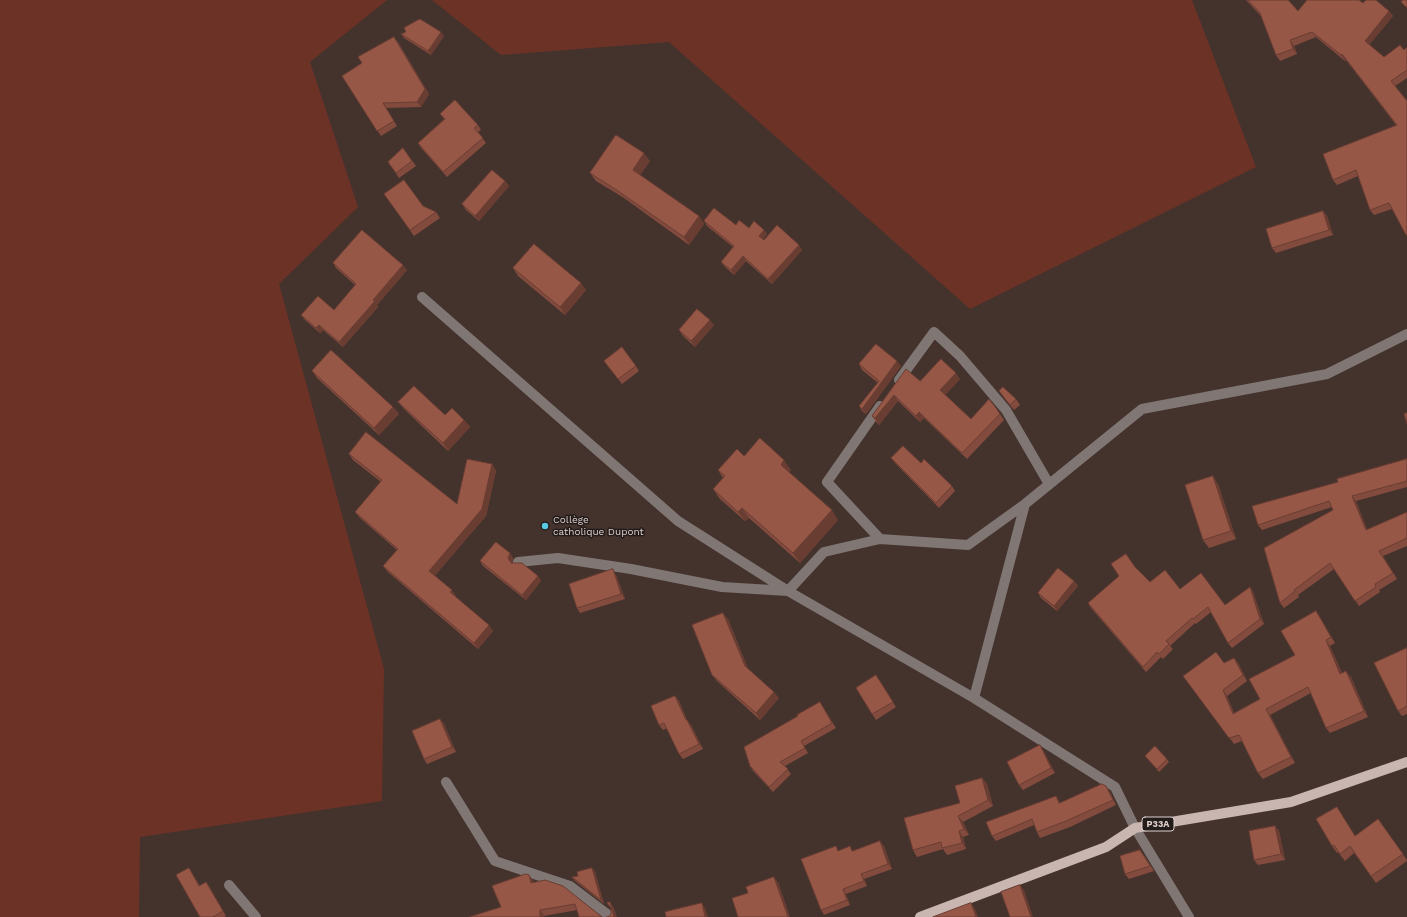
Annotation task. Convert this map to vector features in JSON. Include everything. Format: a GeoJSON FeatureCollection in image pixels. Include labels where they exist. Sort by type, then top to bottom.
{"type":"FeatureCollection","features":[{"type":"Feature","properties":{"kind":"main road","name":"P33A"},"geometry":{"type":"LineString","coordinates":[[920,917],[1106,847],[1135,828],[1291,802],[1407,762]]}},
{"type":"Feature","properties":{"kind":"street"},"geometry":{"type":"LineString","coordinates":[[422,297],[678,521],[788,591],[974,698],[1115,787],[1135,828],[1189,917]]}},
{"type":"Feature","properties":{"kind":"street"},"geometry":{"type":"LineString","coordinates":[[880,539],[827,482],[934,332],[960,356],[1006,410],[1049,484]]}},
{"type":"Feature","properties":{"kind":"street"},"geometry":{"type":"LineString","coordinates":[[788,591],[824,552],[880,539],[968,545],[1025,504],[1142,409],[1327,374],[1407,334]]}},
{"type":"Feature","properties":{"kind":"street"},"geometry":{"type":"LineString","coordinates":[[974,698],[1025,504]]}},
{"type":"Feature","properties":{"kind":"street"},"geometry":{"type":"LineString","coordinates":[[518,562],[558,558],[631,569],[722,587],[788,591]]}},
{"type":"Feature","properties":{"kind":"street"},"geometry":{"type":"LineString","coordinates":[[446,782],[495,861],[570,886],[609,917]]}},
{"type":"Feature","properties":{"kind":"street"},"geometry":{"type":"LineString","coordinates":[[229,885],[256,917]]}},
{"type":"Feature","properties":{"kind":"shaded area"},"geometry":{"type":"Polygon","coordinates":[[[0,0],[387,0],[310,62],[358,207],[279,284],[384,669],[382,801],[140,837],[139,917],[0,917],[0,0]]]}},
{"type":"Feature","properties":{"kind":"shaded area"},"geometry":{"type":"Polygon","coordinates":[[[432,0],[1192,0],[1256,167],[970,309],[669,42],[501,55],[432,0]]]}},
{"type":"Feature","properties":{"kind":"building"},"geometry":{"type":"Polygon","coordinates":[[[1248,0],[1288,0],[1298,11],[1307,0],[1359,0],[1363,3],[1366,0],[1376,0],[1389,11],[1365,41],[1384,57],[1400,45],[1404,50],[1407,47],[1407,70],[1391,81],[1407,101],[1407,235],[1389,203],[1370,210],[1356,170],[1333,180],[1323,154],[1397,125],[1342,54],[1341,55],[1312,32],[1290,40],[1293,49],[1276,55],[1260,13],[1248,0]]]}},
{"type":"Feature","properties":{"kind":"building"},"geometry":{"type":"Polygon","coordinates":[[[1403,0],[1407,0],[1407,8],[1401,2],[1403,0]]]}},
{"type":"Feature","properties":{"kind":"building"},"geometry":{"type":"Polygon","coordinates":[[[420,19],[441,32],[428,51],[401,34],[406,32],[404,28],[420,19]]]}},
{"type":"Feature","properties":{"kind":"building"},"geometry":{"type":"Polygon","coordinates":[[[394,37],[425,89],[417,102],[383,103],[394,121],[377,131],[342,76],[362,63],[358,57],[394,37]]]}},
{"type":"Feature","properties":{"kind":"building"},"geometry":{"type":"Polygon","coordinates":[[[455,100],[478,125],[474,128],[483,138],[443,172],[418,143],[445,119],[440,114],[455,100]]]}},
{"type":"Feature","properties":{"kind":"building"},"geometry":{"type":"Polygon","coordinates":[[[616,135],[644,153],[633,170],[699,216],[684,237],[590,173],[616,135]]]}},
{"type":"Feature","properties":{"kind":"building"},"geometry":{"type":"Polygon","coordinates":[[[403,148],[412,161],[396,173],[388,162],[403,148]]]}},
{"type":"Feature","properties":{"kind":"building"},"geometry":{"type":"Polygon","coordinates":[[[492,170],[505,181],[475,216],[462,204],[492,170]]]}},
{"type":"Feature","properties":{"kind":"building"},"geometry":{"type":"Polygon","coordinates":[[[404,180],[423,206],[436,212],[410,230],[384,194],[404,180]]]}},
{"type":"Feature","properties":{"kind":"building"},"geometry":{"type":"Polygon","coordinates":[[[714,208],[736,225],[739,220],[749,228],[754,221],[764,230],[759,236],[764,240],[777,225],[799,245],[768,279],[743,256],[731,270],[721,262],[734,246],[704,221],[714,208]]]}},
{"type":"Feature","properties":{"kind":"building"},"geometry":{"type":"Polygon","coordinates":[[[1323,211],[1329,230],[1272,248],[1266,229],[1323,211]]]}},
{"type":"Feature","properties":{"kind":"building"},"geometry":{"type":"Polygon","coordinates":[[[362,230],[403,265],[373,300],[375,301],[339,342],[319,325],[316,328],[301,315],[318,296],[334,310],[356,284],[333,263],[362,230]]]}},
{"type":"Feature","properties":{"kind":"building"},"geometry":{"type":"Polygon","coordinates":[[[534,244],[581,283],[560,307],[513,268],[534,244]]]}},
{"type":"Feature","properties":{"kind":"building"},"geometry":{"type":"Polygon","coordinates":[[[697,309],[710,320],[691,341],[679,330],[697,309]]]}},
{"type":"Feature","properties":{"kind":"building"},"geometry":{"type":"Polygon","coordinates":[[[876,344],[897,361],[862,409],[859,406],[879,381],[859,364],[876,344]]]}},
{"type":"Feature","properties":{"kind":"building"},"geometry":{"type":"Polygon","coordinates":[[[622,347],[636,366],[618,379],[604,361],[622,347]]]}},
{"type":"Feature","properties":{"kind":"building"},"geometry":{"type":"Polygon","coordinates":[[[331,350],[393,407],[374,428],[312,371],[331,350]]]}},
{"type":"Feature","properties":{"kind":"building"},"geometry":{"type":"Polygon","coordinates":[[[941,359],[956,373],[940,390],[971,419],[989,399],[1000,414],[962,453],[919,412],[916,416],[894,395],[875,418],[872,416],[906,369],[920,381],[941,359]]]}},
{"type":"Feature","properties":{"kind":"building"},"geometry":{"type":"Polygon","coordinates":[[[414,386],[445,415],[452,408],[464,420],[443,443],[398,402],[414,386]]]}},
{"type":"Feature","properties":{"kind":"building"},"geometry":{"type":"Polygon","coordinates":[[[1003,387],[1016,399],[1010,405],[999,391],[1003,387]]]}},
{"type":"Feature","properties":{"kind":"building"},"geometry":{"type":"Polygon","coordinates":[[[1407,413],[1407,424],[1404,414],[1407,413]]]}},
{"type":"Feature","properties":{"kind":"building"},"geometry":{"type":"Polygon","coordinates":[[[366,432],[457,504],[467,459],[492,464],[482,509],[429,571],[452,590],[450,592],[489,625],[474,643],[383,566],[398,549],[355,512],[382,480],[349,454],[366,432]]]}},
{"type":"Feature","properties":{"kind":"building"},"geometry":{"type":"Polygon","coordinates":[[[760,438],[784,460],[781,465],[832,510],[793,553],[742,508],[738,512],[713,489],[725,476],[718,470],[737,449],[744,456],[760,438]]]}},
{"type":"Feature","properties":{"kind":"building"},"geometry":{"type":"Polygon","coordinates":[[[903,446],[921,463],[924,459],[952,486],[936,503],[891,458],[903,446]]]}},
{"type":"Feature","properties":{"kind":"building"},"geometry":{"type":"Polygon","coordinates":[[[1407,459],[1407,481],[1352,496],[1366,530],[1407,512],[1407,538],[1379,551],[1393,573],[1375,584],[1376,587],[1355,601],[1330,563],[1294,590],[1295,591],[1280,603],[1264,548],[1333,510],[1329,501],[1258,525],[1252,506],[1338,482],[1337,479],[1407,459]]]}},
{"type":"Feature","properties":{"kind":"building"},"geometry":{"type":"Polygon","coordinates":[[[1213,476],[1231,531],[1203,540],[1185,485],[1213,476]]]}},
{"type":"Feature","properties":{"kind":"building"},"geometry":{"type":"Polygon","coordinates":[[[496,542],[510,553],[508,558],[511,563],[522,563],[538,576],[522,595],[480,561],[496,542]]]}},
{"type":"Feature","properties":{"kind":"building"},"geometry":{"type":"Polygon","coordinates":[[[1126,554],[1135,567],[1150,582],[1165,570],[1180,589],[1201,573],[1225,605],[1250,587],[1260,619],[1228,643],[1208,607],[1193,619],[1192,618],[1166,641],[1169,644],[1159,654],[1157,652],[1143,667],[1088,603],[1119,576],[1111,564],[1126,554]]]}},
{"type":"Feature","properties":{"kind":"building"},"geometry":{"type":"Polygon","coordinates":[[[1058,568],[1074,581],[1054,606],[1038,593],[1058,568]]]}},
{"type":"Feature","properties":{"kind":"building"},"geometry":{"type":"Polygon","coordinates":[[[613,569],[621,594],[577,608],[569,584],[613,569]]]}},
{"type":"Feature","properties":{"kind":"building"},"geometry":{"type":"Polygon","coordinates":[[[1316,611],[1331,637],[1326,640],[1340,674],[1346,671],[1364,711],[1326,728],[1308,687],[1266,709],[1291,757],[1258,773],[1239,735],[1229,738],[1183,676],[1216,652],[1224,663],[1234,658],[1243,675],[1223,690],[1233,714],[1260,699],[1249,679],[1295,655],[1281,631],[1316,611]]]}},
{"type":"Feature","properties":{"kind":"building"},"geometry":{"type":"Polygon","coordinates":[[[723,613],[745,666],[774,692],[756,713],[712,675],[692,625],[723,613]]]}},
{"type":"Feature","properties":{"kind":"building"},"geometry":{"type":"Polygon","coordinates":[[[1407,648],[1407,706],[1398,711],[1374,663],[1407,648]]]}},
{"type":"Feature","properties":{"kind":"building"},"geometry":{"type":"Polygon","coordinates":[[[876,675],[893,702],[872,714],[856,688],[876,675]]]}},
{"type":"Feature","properties":{"kind":"building"},"geometry":{"type":"Polygon","coordinates":[[[675,696],[699,744],[679,754],[664,723],[659,725],[651,706],[675,696]]]}},
{"type":"Feature","properties":{"kind":"building"},"geometry":{"type":"Polygon","coordinates":[[[820,702],[832,723],[801,741],[805,748],[780,762],[788,769],[769,787],[750,766],[744,747],[820,702]]]}},
{"type":"Feature","properties":{"kind":"building"},"geometry":{"type":"Polygon","coordinates":[[[440,719],[452,747],[424,759],[412,731],[440,719]]]}},
{"type":"Feature","properties":{"kind":"building"},"geometry":{"type":"Polygon","coordinates":[[[1040,745],[1051,768],[1019,785],[1007,762],[1040,745]]]}},
{"type":"Feature","properties":{"kind":"building"},"geometry":{"type":"Polygon","coordinates":[[[1155,746],[1167,759],[1157,769],[1145,756],[1155,746]]]}},
{"type":"Feature","properties":{"kind":"building"},"geometry":{"type":"Polygon","coordinates":[[[982,778],[988,800],[958,816],[964,829],[959,831],[962,843],[942,848],[941,842],[913,850],[904,818],[960,803],[955,786],[982,778]]]}},
{"type":"Feature","properties":{"kind":"building"},"geometry":{"type":"Polygon","coordinates":[[[1102,784],[1106,786],[1113,800],[1037,832],[1032,819],[992,836],[986,822],[1056,796],[1059,803],[1102,784]]]}},
{"type":"Feature","properties":{"kind":"building"},"geometry":{"type":"Polygon","coordinates":[[[1337,807],[1355,836],[1378,819],[1403,854],[1371,876],[1350,846],[1340,854],[1334,845],[1332,846],[1316,819],[1337,807]]]}},
{"type":"Feature","properties":{"kind":"building"},"geometry":{"type":"Polygon","coordinates":[[[1275,826],[1281,854],[1254,860],[1249,831],[1275,826]]]}},
{"type":"Feature","properties":{"kind":"building"},"geometry":{"type":"Polygon","coordinates":[[[880,841],[888,864],[861,874],[864,881],[843,889],[847,900],[821,910],[801,859],[836,846],[838,851],[850,846],[852,851],[880,841]]]}},
{"type":"Feature","properties":{"kind":"building"},"geometry":{"type":"Polygon","coordinates":[[[1140,850],[1150,866],[1125,874],[1120,856],[1140,850]]]}},
{"type":"Feature","properties":{"kind":"building"},"geometry":{"type":"Polygon","coordinates":[[[189,868],[199,886],[206,882],[223,911],[213,917],[200,917],[176,875],[189,868]]]}},
{"type":"Feature","properties":{"kind":"building"},"geometry":{"type":"Polygon","coordinates":[[[592,868],[601,900],[572,877],[578,876],[577,872],[592,868]]]}},
{"type":"Feature","properties":{"kind":"building"},"geometry":{"type":"Polygon","coordinates":[[[526,874],[529,875],[531,883],[545,880],[563,886],[602,917],[579,917],[575,904],[540,910],[540,917],[469,917],[501,907],[492,886],[526,874]]]}},
{"type":"Feature","properties":{"kind":"building"},"geometry":{"type":"Polygon","coordinates":[[[774,877],[788,917],[738,917],[732,898],[748,893],[746,887],[774,877]]]}},
{"type":"Feature","properties":{"kind":"building"},"geometry":{"type":"Polygon","coordinates":[[[1020,885],[1031,917],[1010,917],[1001,892],[1020,885]]]}},
{"type":"Feature","properties":{"kind":"building"},"geometry":{"type":"Polygon","coordinates":[[[610,902],[614,917],[608,917],[611,914],[611,908],[607,903],[610,902]]]}},
{"type":"Feature","properties":{"kind":"building"},"geometry":{"type":"Polygon","coordinates":[[[702,903],[705,917],[666,917],[665,912],[702,903]]]}},
{"type":"Feature","properties":{"kind":"building"},"geometry":{"type":"Polygon","coordinates":[[[971,903],[976,917],[933,917],[971,903]]]}},
{"type":"Feature","properties":{"kind":"place","name":"Collège catholique Dupont"},"geometry":{"type":"Point","coordinates":[545,526]}}]}
